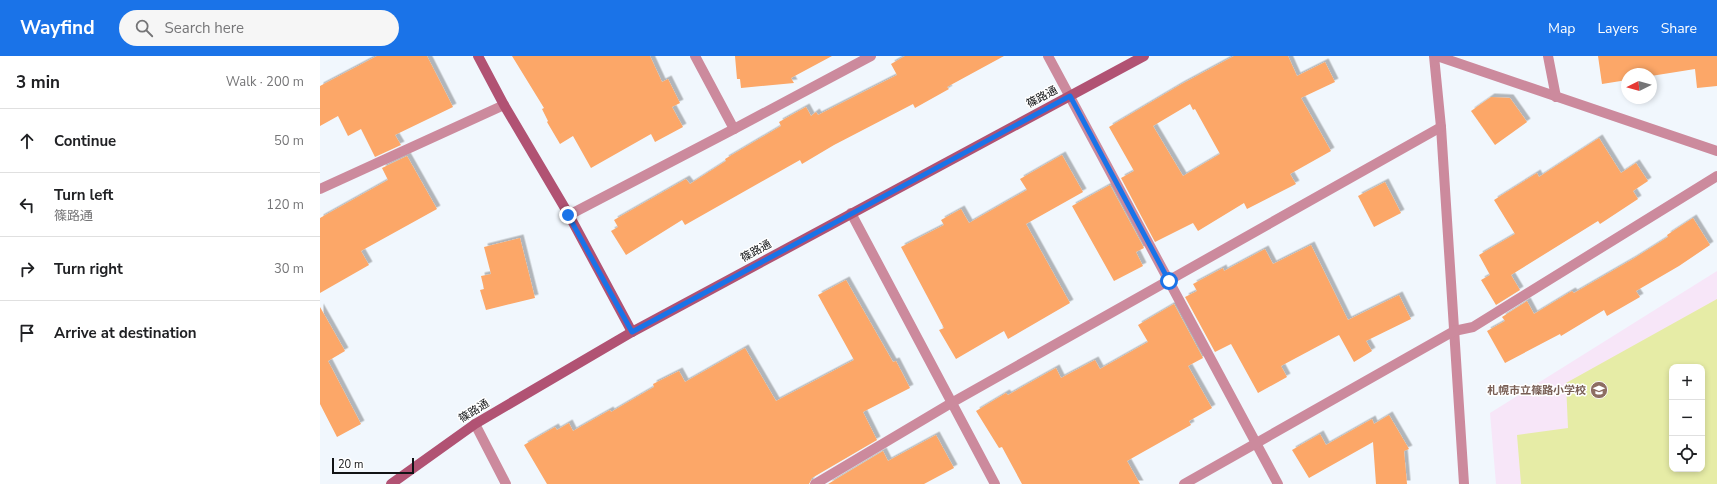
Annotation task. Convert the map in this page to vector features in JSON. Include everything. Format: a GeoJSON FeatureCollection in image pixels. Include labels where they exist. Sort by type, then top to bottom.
{"type":"FeatureCollection","features":[{"type":"Feature","properties":{"kind":"main road"},"geometry":{"type":"LineString","coordinates":[[478,56],[632,332]]}},
{"type":"Feature","properties":{"kind":"main road","name":"篠路通"},"geometry":{"type":"LineString","coordinates":[[393,483],[475,424],[632,332],[1144,56]]}},
{"type":"Feature","properties":{"kind":"street"},"geometry":{"type":"LineString","coordinates":[[695,56],[734,129]]}},
{"type":"Feature","properties":{"kind":"street"},"geometry":{"type":"LineString","coordinates":[[568,215],[734,129],[870,56]]}},
{"type":"Feature","properties":{"kind":"street"},"geometry":{"type":"LineString","coordinates":[[1048,56],[1278,484]]}},
{"type":"Feature","properties":{"kind":"street"},"geometry":{"type":"LineString","coordinates":[[1464,484],[1436,56],[1717,151]]}},
{"type":"Feature","properties":{"kind":"street"},"geometry":{"type":"LineString","coordinates":[[1548,56],[1556,97]]}},
{"type":"Feature","properties":{"kind":"street"},"geometry":{"type":"LineString","coordinates":[[320,189],[504,105]]}},
{"type":"Feature","properties":{"kind":"street"},"geometry":{"type":"LineString","coordinates":[[816,484],[953,402],[1441,127]]}},
{"type":"Feature","properties":{"kind":"street"},"geometry":{"type":"LineString","coordinates":[[1184,484],[1454,330],[1473,327],[1717,176]]}},
{"type":"Feature","properties":{"kind":"street"},"geometry":{"type":"LineString","coordinates":[[851,213],[953,402],[995,484]]}},
{"type":"Feature","properties":{"kind":"street"},"geometry":{"type":"LineString","coordinates":[[475,424],[506,484]]}},
{"type":"Feature","properties":{"kind":"shaded area","name":"札幌市立篠路小学校"},"geometry":{"type":"Polygon","coordinates":[[[1717,271],[1717,484],[1496,484],[1490,413],[1717,271]]]}},
{"type":"Feature","properties":{"kind":"green space","name":"札幌市立篠路小学校"},"geometry":{"type":"Polygon","coordinates":[[[1717,299],[1717,484],[1521,484],[1517,435],[1568,428],[1566,383],[1717,299]]]}},
{"type":"Feature","properties":{"kind":"building"},"geometry":{"type":"Polygon","coordinates":[[[377,56],[427,56],[453,107],[395,135],[401,145],[375,157],[361,129],[348,136],[338,116],[320,126],[320,86],[377,56]]]}},
{"type":"Feature","properties":{"kind":"building"},"geometry":{"type":"Polygon","coordinates":[[[512,56],[650,56],[662,82],[668,79],[680,103],[672,107],[683,127],[655,142],[651,134],[591,168],[573,136],[560,144],[547,122],[548,121],[542,109],[544,108],[512,56]]]}},
{"type":"Feature","properties":{"kind":"building"},"geometry":{"type":"Polygon","coordinates":[[[735,56],[832,56],[791,78],[794,83],[741,88],[740,79],[737,79],[735,56]]]}},
{"type":"Feature","properties":{"kind":"building"},"geometry":{"type":"Polygon","coordinates":[[[905,56],[1004,56],[947,87],[949,89],[915,108],[913,104],[834,145],[802,164],[800,160],[685,225],[682,220],[626,255],[611,231],[618,227],[614,220],[686,179],[690,184],[726,161],[725,159],[781,126],[779,122],[806,107],[811,116],[816,112],[818,115],[897,75],[891,64],[905,56]]]}},
{"type":"Feature","properties":{"kind":"building"},"geometry":{"type":"Polygon","coordinates":[[[1234,56],[1288,56],[1297,76],[1325,62],[1335,82],[1301,98],[1331,151],[1290,174],[1296,184],[1247,209],[1244,203],[1198,231],[1193,223],[1155,242],[1121,178],[1134,171],[1109,127],[1180,85],[1234,56]],[[1190,104],[1153,126],[1183,176],[1220,154],[1195,109],[1193,110],[1190,104]]]}},
{"type":"Feature","properties":{"kind":"building"},"geometry":{"type":"Polygon","coordinates":[[[1598,56],[1717,56],[1717,86],[1697,88],[1695,69],[1657,75],[1657,68],[1621,68],[1621,81],[1602,84],[1598,56]]]}},
{"type":"Feature","properties":{"kind":"building"},"geometry":{"type":"Polygon","coordinates":[[[1491,97],[1510,98],[1527,122],[1495,145],[1471,111],[1491,97]]]}},
{"type":"Feature","properties":{"kind":"building"},"geometry":{"type":"Polygon","coordinates":[[[1599,138],[1621,173],[1636,163],[1648,181],[1633,191],[1638,199],[1600,224],[1598,221],[1511,275],[1520,290],[1496,305],[1481,280],[1490,275],[1479,255],[1515,234],[1494,200],[1537,173],[1539,177],[1599,138]]]}},
{"type":"Feature","properties":{"kind":"building"},"geometry":{"type":"Polygon","coordinates":[[[1062,155],[1083,192],[1026,224],[1070,303],[1008,339],[1004,331],[956,359],[939,330],[944,328],[901,247],[944,225],[941,220],[961,209],[969,223],[1027,190],[1020,179],[1062,155]]]}},
{"type":"Feature","properties":{"kind":"building"},"geometry":{"type":"Polygon","coordinates":[[[407,156],[437,209],[361,251],[369,265],[320,293],[320,218],[388,180],[382,168],[407,156]]]}},
{"type":"Feature","properties":{"kind":"building"},"geometry":{"type":"Polygon","coordinates":[[[1385,182],[1401,213],[1374,227],[1358,196],[1385,182]]]}},
{"type":"Feature","properties":{"kind":"building"},"geometry":{"type":"Polygon","coordinates":[[[1110,185],[1144,248],[1136,252],[1143,266],[1114,281],[1072,206],[1110,185]]]}},
{"type":"Feature","properties":{"kind":"building"},"geometry":{"type":"Polygon","coordinates":[[[1693,218],[1710,245],[1679,266],[1636,291],[1640,297],[1607,316],[1604,310],[1561,336],[1560,334],[1505,363],[1487,331],[1505,321],[1502,317],[1527,301],[1534,314],[1572,291],[1574,293],[1633,259],[1668,237],[1667,235],[1693,218]]]}},
{"type":"Feature","properties":{"kind":"building"},"geometry":{"type":"Polygon","coordinates":[[[520,238],[535,298],[486,310],[480,290],[484,289],[481,276],[491,274],[484,247],[520,238]]]}},
{"type":"Feature","properties":{"kind":"building"},"geometry":{"type":"Polygon","coordinates":[[[1311,245],[1348,320],[1399,295],[1411,319],[1366,341],[1372,351],[1354,362],[1339,335],[1281,366],[1287,377],[1258,393],[1231,344],[1215,352],[1185,297],[1197,291],[1193,284],[1223,268],[1224,271],[1265,249],[1273,264],[1311,245]]]}},
{"type":"Feature","properties":{"kind":"building"},"geometry":{"type":"Polygon","coordinates":[[[846,280],[893,362],[896,361],[910,388],[863,412],[877,440],[812,478],[809,484],[547,484],[524,445],[555,427],[557,430],[569,423],[573,431],[610,410],[611,412],[654,387],[653,384],[679,371],[685,382],[745,348],[776,401],[854,360],[818,295],[846,280]]]}},
{"type":"Feature","properties":{"kind":"building"},"geometry":{"type":"Polygon","coordinates":[[[1174,304],[1203,358],[1188,366],[1212,408],[1189,421],[1191,425],[1127,461],[1140,484],[1022,484],[1002,447],[999,448],[976,411],[1006,393],[1008,395],[1056,368],[1061,378],[1095,360],[1100,369],[1148,342],[1138,325],[1174,304]]]}},
{"type":"Feature","properties":{"kind":"building"},"geometry":{"type":"Polygon","coordinates":[[[320,307],[345,351],[328,361],[361,424],[337,437],[320,404],[320,307]]]}},
{"type":"Feature","properties":{"kind":"building"},"geometry":{"type":"Polygon","coordinates":[[[1389,415],[1409,449],[1404,451],[1407,484],[1376,484],[1373,442],[1309,478],[1292,450],[1320,434],[1326,445],[1372,419],[1374,424],[1389,415]]]}},
{"type":"Feature","properties":{"kind":"building"},"geometry":{"type":"Polygon","coordinates":[[[936,435],[954,468],[924,484],[828,484],[883,451],[888,461],[936,435]]]}},
{"type":"Feature","properties":{"kind":"place","name":"札幌市立篠路小学校"},"geometry":{"type":"Point","coordinates":[1599,390]}},
{"type":"Feature","properties":{"kind":"route"},"geometry":{"type":"LineString","coordinates":[[568,215],[632,332],[1070,96],[1169,281]]}}]}
